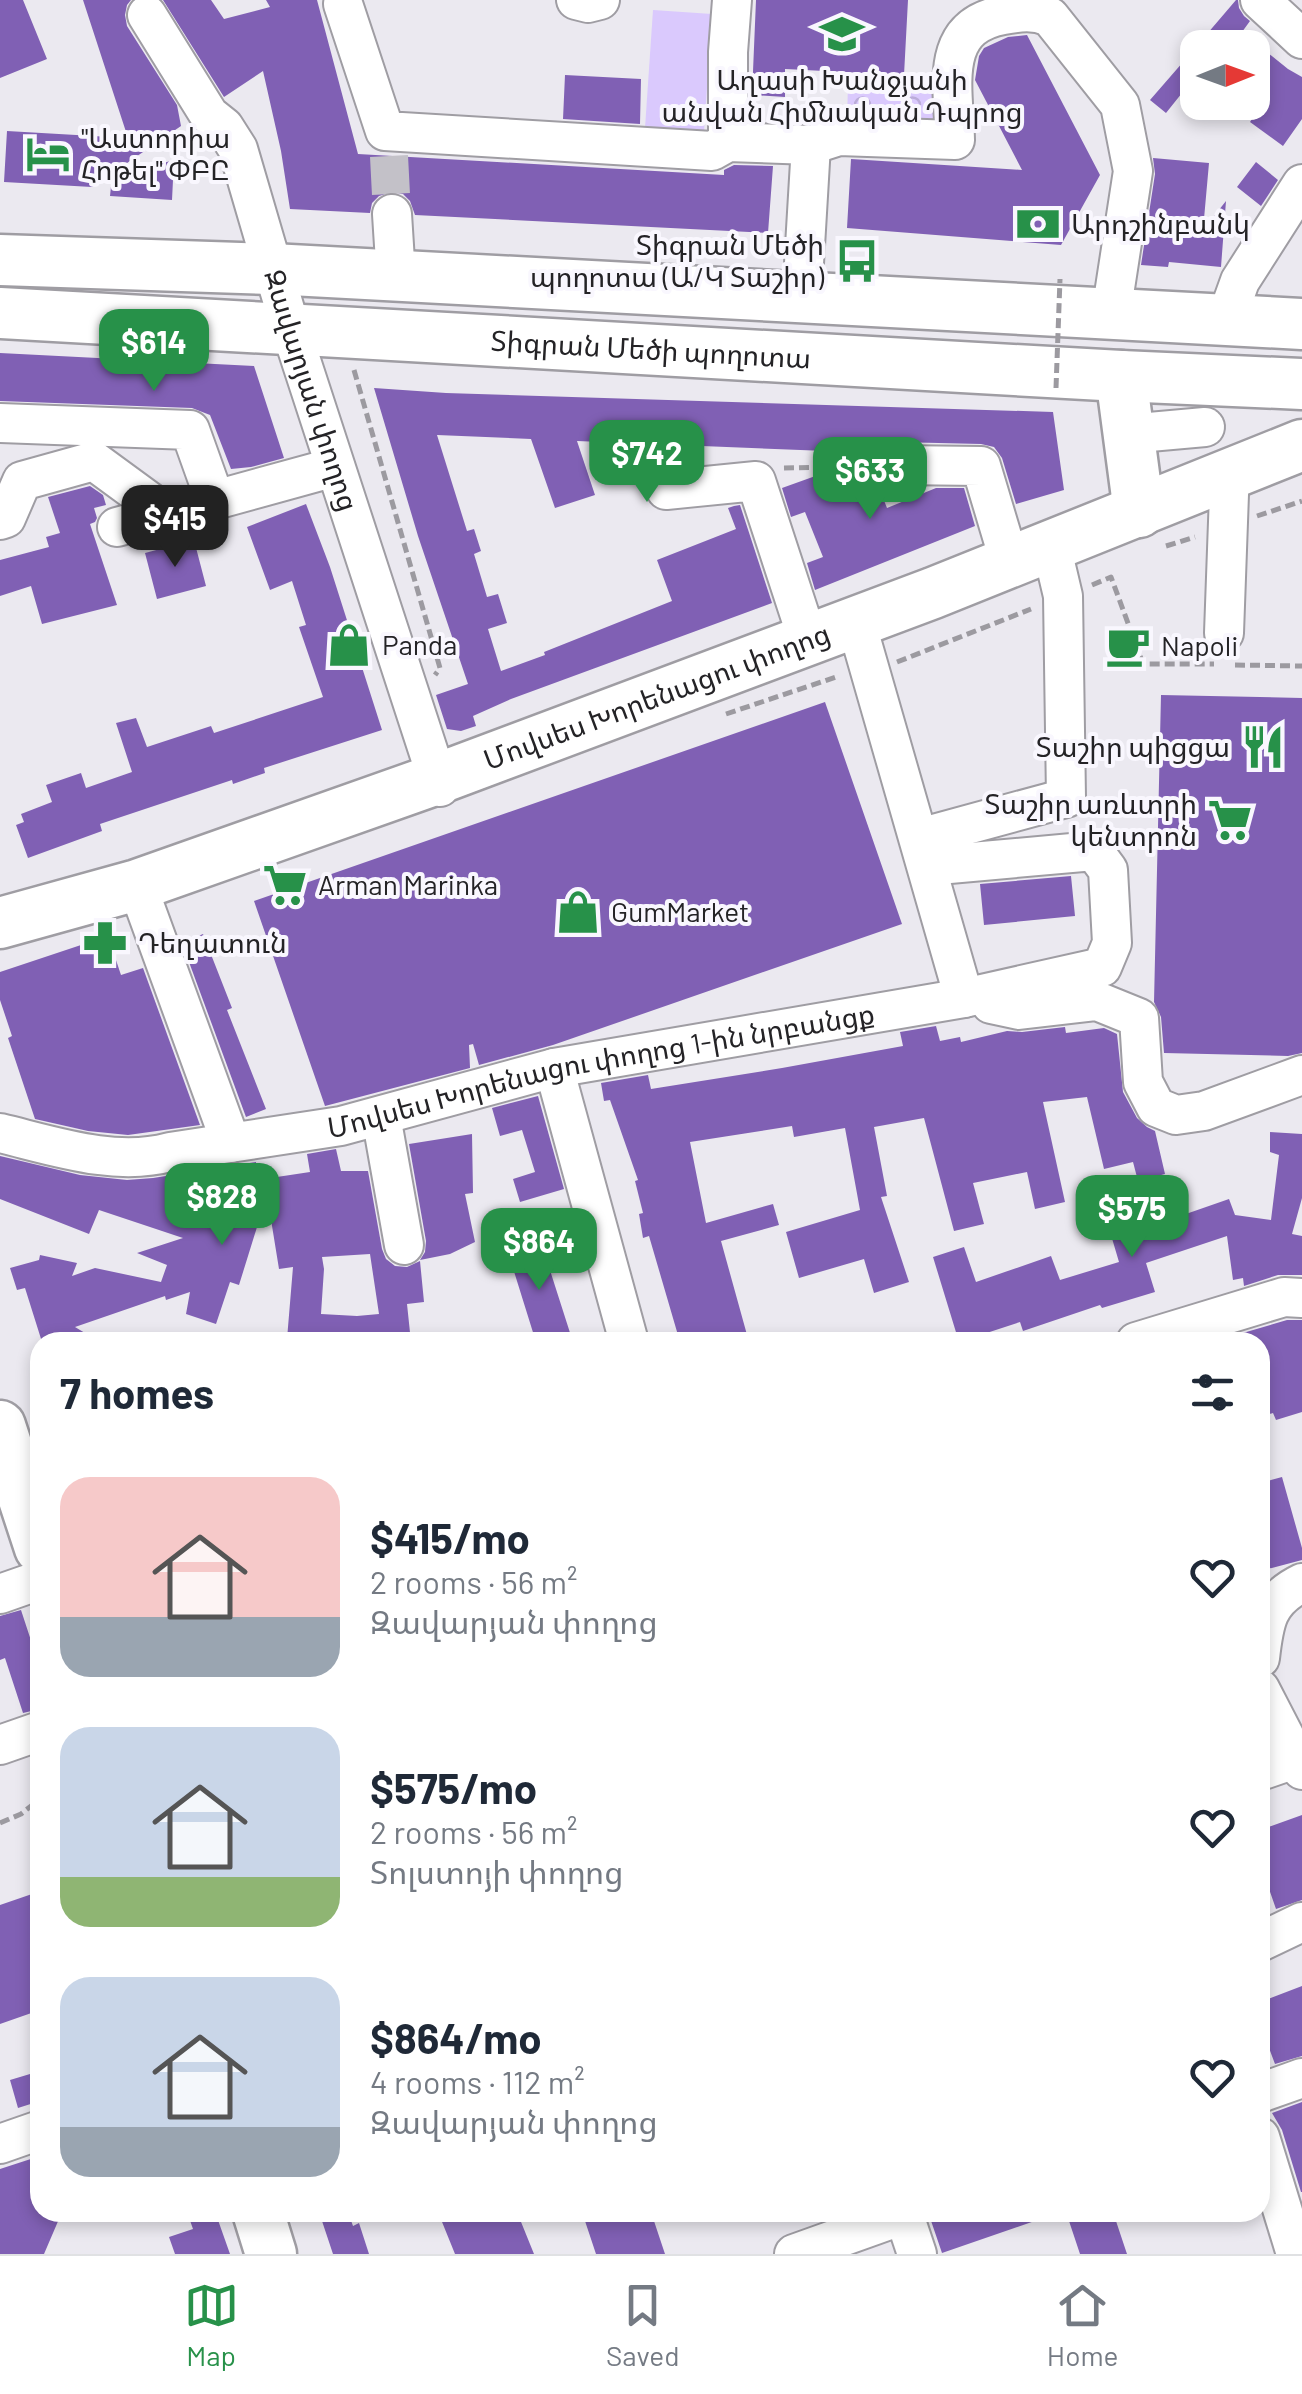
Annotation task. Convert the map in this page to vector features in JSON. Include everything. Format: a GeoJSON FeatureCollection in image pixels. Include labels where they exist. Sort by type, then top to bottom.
{"type":"FeatureCollection","features":[{"type":"Feature","properties":{"kind":"main road"},"geometry":{"type":"LineString","coordinates":[[0,260],[272,269],[1302,324]]}},
{"type":"Feature","properties":{"kind":"main road","name":"Տիգրան Մեծի պողոտա"},"geometry":{"type":"LineString","coordinates":[[0,313],[1302,384]]}},
{"type":"Feature","properties":{"kind":"main road"},"geometry":{"type":"LineString","coordinates":[[1121,376],[1139,512]]}},
{"type":"Feature","properties":{"kind":"main road","name":"Մովսես Խորենացու փողոց"},"geometry":{"type":"LineString","coordinates":[[1043,574],[1139,512],[1302,445]]}},
{"type":"Feature","properties":{"kind":"main road","name":"Մովսես Խորենացու փողոց"},"geometry":{"type":"LineString","coordinates":[[0,935],[438,783],[863,643],[1302,467]]}},
{"type":"Feature","properties":{"kind":"main road","name":"Մովսես Խորենացու փողոց"},"geometry":{"type":"LineString","coordinates":[[438,783],[808,640],[863,643]]}},
{"type":"Feature","properties":{"kind":"main road","name":"Մովսես Խորենացու փողոց"},"geometry":{"type":"LineString","coordinates":[[0,923],[138,888]]}},
{"type":"Feature","properties":{"kind":"main road"},"geometry":{"type":"LineString","coordinates":[[0,1426],[30,1518]]}},
{"type":"Feature","properties":{"kind":"main road"},"geometry":{"type":"LineString","coordinates":[[261,2222],[271,2254]]}},
{"type":"Feature","properties":{"kind":"street"},"geometry":{"type":"LineString","coordinates":[[576,0],[600,0]]}},
{"type":"Feature","properties":{"kind":"street"},"geometry":{"type":"LineString","coordinates":[[728,142],[732,0]]}},
{"type":"Feature","properties":{"kind":"street"},"geometry":{"type":"LineString","coordinates":[[1260,0],[1302,38]]}},
{"type":"Feature","properties":{"kind":"street"},"geometry":{"type":"LineString","coordinates":[[343,4],[387,144],[712,151],[728,142],[811,145],[840,136],[954,140],[953,55],[963,35],[988,18],[1040,12],[1050,17],[1120,105],[1133,170],[1111,314]]}},
{"type":"Feature","properties":{"kind":"street","name":"Զավարյան փողոց"},"geometry":{"type":"LineString","coordinates":[[147,15],[209,115],[224,127],[238,149],[290,330],[438,783]]}},
{"type":"Feature","properties":{"kind":"street"},"geometry":{"type":"LineString","coordinates":[[802,298],[811,145]]}},
{"type":"Feature","properties":{"kind":"street"},"geometry":{"type":"LineString","coordinates":[[1226,320],[1240,280],[1302,184]]}},
{"type":"Feature","properties":{"kind":"street"},"geometry":{"type":"LineString","coordinates":[[392,214],[396,276]]}},
{"type":"Feature","properties":{"kind":"street"},"geometry":{"type":"LineString","coordinates":[[0,423],[190,430],[215,500]]}},
{"type":"Feature","properties":{"kind":"street"},"geometry":{"type":"LineString","coordinates":[[1127,434],[1205,426]]}},
{"type":"Feature","properties":{"kind":"street"},"geometry":{"type":"LineString","coordinates":[[0,520],[6,518],[22,481],[94,461],[164,514]]}},
{"type":"Feature","properties":{"kind":"street"},"geometry":{"type":"LineString","coordinates":[[896,465],[981,466],[1043,574],[1066,798],[923,852]]}},
{"type":"Feature","properties":{"kind":"street"},"geometry":{"type":"LineString","coordinates":[[117,526],[335,467]]}},
{"type":"Feature","properties":{"kind":"street"},"geometry":{"type":"LineString","coordinates":[[666,490],[756,481],[808,640]]}},
{"type":"Feature","properties":{"kind":"street"},"geometry":{"type":"LineString","coordinates":[[1224,633],[1230,494]]}},
{"type":"Feature","properties":{"kind":"street"},"geometry":{"type":"LineString","coordinates":[[863,643],[964,998],[1019,1010],[1098,1001],[1139,1018],[1144,1082],[1156,1107],[1176,1115],[1204,1111],[1302,1075]]}},
{"type":"Feature","properties":{"kind":"street","name":"Մովսես Խորենացու փողոց 1-ին նրբանցք"},"geometry":{"type":"LineString","coordinates":[[0,1133],[85,1152],[150,1158],[341,1126],[554,1068],[964,998],[1102,966],[1112,944],[1108,870],[1094,851],[923,852]]}},
{"type":"Feature","properties":{"kind":"street"},"geometry":{"type":"LineString","coordinates":[[138,888],[231,1143]]}},
{"type":"Feature","properties":{"kind":"street"},"geometry":{"type":"LineString","coordinates":[[554,1068],[626,1332]]}},
{"type":"Feature","properties":{"kind":"street"},"geometry":{"type":"LineString","coordinates":[[381,1116],[404,1245]]}},
{"type":"Feature","properties":{"kind":"street"},"geometry":{"type":"LineString","coordinates":[[1169,1332],[1284,1297],[1302,1298]]}},
{"type":"Feature","properties":{"kind":"street"},"geometry":{"type":"LineString","coordinates":[[0,1594],[30,1584]]}},
{"type":"Feature","properties":{"kind":"street"},"geometry":{"type":"LineString","coordinates":[[1270,1614],[1282,1592],[1302,1584]]}},
{"type":"Feature","properties":{"kind":"street"},"geometry":{"type":"LineString","coordinates":[[1270,1719],[1286,1767]]}},
{"type":"Feature","properties":{"kind":"street"},"geometry":{"type":"LineString","coordinates":[[0,1745],[30,1734]]}},
{"type":"Feature","properties":{"kind":"street"},"geometry":{"type":"LineString","coordinates":[[1270,1937],[1302,1922]]}},
{"type":"Feature","properties":{"kind":"street"},"geometry":{"type":"LineString","coordinates":[[1270,2089],[1302,2078]]}},
{"type":"Feature","properties":{"kind":"street"},"geometry":{"type":"LineString","coordinates":[[0,2144],[30,2134]]}},
{"type":"Feature","properties":{"kind":"street"},"geometry":{"type":"LineString","coordinates":[[1270,2170],[1296,2254]]}},
{"type":"Feature","properties":{"kind":"street"},"geometry":{"type":"LineString","coordinates":[[794,2254],[881,2222]]}},
{"type":"Feature","properties":{"kind":"street"},"geometry":{"type":"LineString","coordinates":[[906,2222],[917,2254]]}},
{"type":"Feature","properties":{"kind":"path"},"geometry":{"type":"LineString","coordinates":[[1056,388],[1060,278]]}},
{"type":"Feature","properties":{"kind":"path"},"geometry":{"type":"LineString","coordinates":[[352,362],[440,668],[433,677]]}},
{"type":"Feature","properties":{"kind":"path"},"geometry":{"type":"LineString","coordinates":[[756,481],[769,468],[896,465]]}},
{"type":"Feature","properties":{"kind":"path"},"geometry":{"type":"LineString","coordinates":[[863,643],[1043,574],[1112,577],[1143,664],[1302,666]]}},
{"type":"Feature","properties":{"kind":"path"},"geometry":{"type":"LineString","coordinates":[[0,1823],[30,1806]]}},
{"type":"Feature","properties":{"kind":"green space"},"geometry":{"type":"Polygon","coordinates":[[[653,10],[712,14],[704,132],[645,128],[653,10]]]}},
{"type":"Feature","properties":{"kind":"green space"},"geometry":{"type":"Polygon","coordinates":[[[848,80],[946,83],[947,127],[847,125],[848,80]]]}},
{"type":"Feature","properties":{"kind":"building"},"geometry":{"type":"Polygon","coordinates":[[[0,0],[23,0],[47,59],[0,78],[0,0]]]}},
{"type":"Feature","properties":{"kind":"building"},"geometry":{"type":"Polygon","coordinates":[[[83,0],[131,0],[125,15],[127,26],[177,105],[181,126],[92,187],[4,182],[7,131],[128,138],[83,0]]]}},
{"type":"Feature","properties":{"kind":"building"},"geometry":{"type":"Polygon","coordinates":[[[163,0],[211,0],[224,19],[270,7],[266,0],[317,0],[358,154],[724,175],[724,170],[734,165],[773,166],[768,233],[415,215],[403,194],[392,192],[379,196],[370,213],[290,209],[263,71],[224,97],[163,0]]]}},
{"type":"Feature","properties":{"kind":"building","name":"Աղասի Խանջյանի անվան Հիմնական Դպրոց"},"geometry":{"type":"Polygon","coordinates":[[[756,0],[908,0],[904,75],[785,69],[785,97],[752,95],[756,0]]]}},
{"type":"Feature","properties":{"kind":"building"},"geometry":{"type":"Polygon","coordinates":[[[1238,0],[1239,8],[1250,21],[1243,30],[1210,30],[1238,0]]]}},
{"type":"Feature","properties":{"kind":"building"},"geometry":{"type":"Polygon","coordinates":[[[1027,35],[1100,175],[1061,245],[847,228],[851,159],[1022,170],[975,80],[984,48],[1008,37],[1027,35]]]}},
{"type":"Feature","properties":{"kind":"building"},"geometry":{"type":"Polygon","coordinates":[[[1270,55],[1302,77],[1302,119],[1283,146],[1250,122],[1270,120],[1270,55]]]}},
{"type":"Feature","properties":{"kind":"building"},"geometry":{"type":"Polygon","coordinates":[[[1180,66],[1180,96],[1166,113],[1150,100],[1180,66]]]}},
{"type":"Feature","properties":{"kind":"building"},"geometry":{"type":"Polygon","coordinates":[[[565,75],[641,79],[640,124],[563,119],[565,75]]]}},
{"type":"Feature","properties":{"kind":"building"},"geometry":{"type":"Polygon","coordinates":[[[1153,158],[1209,163],[1203,230],[1226,201],[1221,267],[1169,262],[1168,267],[1141,265],[1155,174],[1153,158]]]}},
{"type":"Feature","properties":{"kind":"building"},"geometry":{"type":"Polygon","coordinates":[[[174,160],[172,200],[110,196],[112,177],[174,160]]]}},
{"type":"Feature","properties":{"kind":"building"},"geometry":{"type":"Polygon","coordinates":[[[1256,162],[1278,180],[1261,206],[1237,187],[1256,162]]]}},
{"type":"Feature","properties":{"kind":"building"},"geometry":{"type":"Polygon","coordinates":[[[0,353],[254,366],[284,458],[231,469],[210,415],[192,408],[0,401],[0,353]]]}},
{"type":"Feature","properties":{"kind":"building"},"geometry":{"type":"Polygon","coordinates":[[[374,388],[1053,412],[1064,490],[1016,504],[1002,458],[994,447],[981,444],[896,442],[877,453],[577,441],[595,495],[555,508],[531,439],[437,435],[467,531],[474,529],[481,551],[474,554],[487,597],[498,594],[507,623],[488,629],[501,671],[672,601],[657,560],[736,529],[728,508],[734,506],[740,505],[772,603],[511,699],[473,716],[476,726],[461,731],[447,729],[436,695],[468,684],[374,388]]]}},
{"type":"Feature","properties":{"kind":"building"},"geometry":{"type":"Polygon","coordinates":[[[860,460],[875,501],[883,498],[887,508],[936,488],[964,488],[975,526],[815,590],[807,563],[823,557],[805,512],[791,517],[782,488],[860,460]]]}},
{"type":"Feature","properties":{"kind":"building"},"geometry":{"type":"Polygon","coordinates":[[[90,486],[103,495],[106,505],[94,508],[97,518],[90,524],[117,605],[42,624],[31,586],[0,596],[0,560],[49,547],[46,537],[60,533],[48,497],[90,486]]]}},
{"type":"Feature","properties":{"kind":"building"},"geometry":{"type":"Polygon","coordinates":[[[306,504],[382,730],[264,768],[265,773],[233,784],[232,780],[100,824],[102,831],[28,858],[16,825],[24,822],[21,814],[52,802],[46,785],[81,773],[86,788],[132,772],[116,723],[136,718],[147,747],[211,726],[214,733],[323,697],[299,627],[306,625],[292,581],[270,590],[247,527],[306,504]]]}},
{"type":"Feature","properties":{"kind":"building"},"geometry":{"type":"Polygon","coordinates":[[[194,540],[206,586],[157,599],[145,553],[194,540]]]}},
{"type":"Feature","properties":{"kind":"building","name":"Տաշիր առևտրի կենտրոն"},"geometry":{"type":"Polygon","coordinates":[[[1161,695],[1302,698],[1302,1053],[1164,1053],[1161,1017],[1154,1002],[1161,695]]]}},
{"type":"Feature","properties":{"kind":"building","name":"GumMarket"},"geometry":{"type":"Polygon","coordinates":[[[825,702],[902,924],[553,1045],[479,1065],[473,1044],[469,1045],[470,1068],[325,1106],[254,901],[825,702]]]}},
{"type":"Feature","properties":{"kind":"building"},"geometry":{"type":"Polygon","coordinates":[[[1071,876],[1075,916],[984,925],[980,884],[1071,876]]]}},
{"type":"Feature","properties":{"kind":"building"},"geometry":{"type":"Polygon","coordinates":[[[203,934],[232,1008],[227,1010],[266,1109],[246,1117],[182,943],[203,934]]]}},
{"type":"Feature","properties":{"kind":"building"},"geometry":{"type":"Polygon","coordinates":[[[108,936],[121,975],[143,968],[200,1125],[128,1135],[35,1119],[8,1038],[12,1036],[0,1000],[0,972],[108,936]]]}},
{"type":"Feature","properties":{"kind":"building"},"geometry":{"type":"Polygon","coordinates":[[[936,1026],[940,1041],[960,1037],[961,1042],[1007,1031],[1065,1027],[1066,1033],[1104,1028],[1117,1034],[1123,1092],[1137,1118],[1155,1131],[1165,1174],[1138,1181],[1133,1162],[1104,1169],[1087,1097],[1043,1102],[1065,1202],[1035,1209],[1027,1172],[973,1183],[984,1224],[954,1231],[924,1118],[874,1127],[887,1196],[881,1197],[909,1282],[874,1293],[864,1259],[799,1278],[786,1232],[860,1210],[845,1128],[794,1137],[792,1126],[690,1142],[706,1223],[773,1204],[779,1225],[721,1241],[746,1332],[677,1332],[649,1236],[643,1238],[639,1214],[643,1213],[635,1181],[638,1180],[610,1100],[604,1101],[601,1083],[648,1075],[651,1089],[782,1068],[903,1046],[900,1032],[936,1026]]]}},
{"type":"Feature","properties":{"kind":"building"},"geometry":{"type":"Polygon","coordinates":[[[538,1096],[564,1189],[520,1202],[513,1179],[535,1172],[522,1130],[500,1136],[492,1108],[538,1096]]]}},
{"type":"Feature","properties":{"kind":"building"},"geometry":{"type":"Polygon","coordinates":[[[1270,1132],[1302,1134],[1302,1198],[1292,1234],[1302,1236],[1302,1275],[1278,1275],[1244,1286],[1243,1278],[1233,1280],[1227,1236],[1146,1263],[1155,1292],[1102,1308],[1100,1305],[1023,1331],[1020,1322],[990,1332],[956,1332],[933,1257],[964,1247],[976,1282],[1051,1256],[1060,1280],[1119,1262],[1111,1235],[1136,1228],[1137,1231],[1229,1199],[1235,1215],[1271,1220],[1279,1155],[1270,1152],[1270,1132]]]}},
{"type":"Feature","properties":{"kind":"building"},"geometry":{"type":"Polygon","coordinates":[[[472,1134],[473,1193],[465,1194],[475,1242],[450,1254],[420,1260],[426,1241],[409,1144],[472,1134]]]}},
{"type":"Feature","properties":{"kind":"building"},"geometry":{"type":"Polygon","coordinates":[[[336,1149],[341,1171],[368,1171],[386,1259],[395,1266],[407,1267],[420,1261],[424,1302],[407,1304],[410,1332],[288,1332],[293,1267],[279,1269],[267,1195],[239,1285],[230,1282],[216,1324],[186,1314],[190,1292],[166,1300],[165,1296],[75,1327],[83,1332],[39,1332],[25,1288],[17,1290],[10,1268],[39,1260],[40,1255],[77,1263],[72,1276],[95,1268],[161,1282],[167,1265],[137,1253],[183,1238],[99,1210],[89,1234],[0,1199],[0,1156],[80,1175],[127,1180],[256,1162],[257,1180],[310,1172],[307,1154],[336,1149]],[[370,1254],[322,1257],[321,1314],[379,1314],[370,1254]]]}},
{"type":"Feature","properties":{"kind":"building"},"geometry":{"type":"Polygon","coordinates":[[[540,1239],[570,1332],[533,1332],[507,1249],[540,1239]]]}},
{"type":"Feature","properties":{"kind":"building"},"geometry":{"type":"Polygon","coordinates":[[[1287,1320],[1302,1320],[1302,1412],[1276,1420],[1270,1414],[1270,1332],[1246,1332],[1287,1320]]]}},
{"type":"Feature","properties":{"kind":"building"},"geometry":{"type":"Polygon","coordinates":[[[1282,1477],[1302,1560],[1270,1568],[1270,1480],[1282,1477]]]}},
{"type":"Feature","properties":{"kind":"building"},"geometry":{"type":"Polygon","coordinates":[[[21,1610],[30,1637],[30,1711],[23,1713],[5,1658],[0,1660],[0,1616],[21,1610]]]}},
{"type":"Feature","properties":{"kind":"building"},"geometry":{"type":"Polygon","coordinates":[[[1302,1815],[1302,1900],[1276,1909],[1270,1892],[1270,1826],[1302,1815]]]}},
{"type":"Feature","properties":{"kind":"building"},"geometry":{"type":"Polygon","coordinates":[[[30,1895],[30,2014],[0,2024],[0,1905],[30,1895]]]}},
{"type":"Feature","properties":{"kind":"building"},"geometry":{"type":"Polygon","coordinates":[[[1302,1986],[1302,2056],[1275,2064],[1270,2051],[1270,1998],[1302,1986]]]}},
{"type":"Feature","properties":{"kind":"building"},"geometry":{"type":"Polygon","coordinates":[[[30,2074],[30,2104],[18,2108],[10,2080],[30,2074]]]}},
{"type":"Feature","properties":{"kind":"building"},"geometry":{"type":"Polygon","coordinates":[[[1302,2102],[1301,2192],[1282,2130],[1272,2113],[1302,2102]]]}},
{"type":"Feature","properties":{"kind":"building"},"geometry":{"type":"Polygon","coordinates":[[[30,2159],[30,2222],[58,2222],[44,2254],[0,2254],[0,2169],[30,2159]]]}},
{"type":"Feature","properties":{"kind":"building"},"geometry":{"type":"Polygon","coordinates":[[[191,2222],[219,2222],[230,2254],[175,2254],[169,2237],[193,2229],[191,2222]]]}},
{"type":"Feature","properties":{"kind":"building"},"geometry":{"type":"Polygon","coordinates":[[[322,2222],[352,2222],[353,2226],[359,2223],[369,2254],[333,2254],[322,2222]]]}},
{"type":"Feature","properties":{"kind":"building"},"geometry":{"type":"Polygon","coordinates":[[[442,2222],[521,2222],[534,2254],[455,2254],[442,2222]]]}},
{"type":"Feature","properties":{"kind":"building"},"geometry":{"type":"Polygon","coordinates":[[[585,2222],[654,2222],[665,2254],[596,2254],[585,2222]]]}},
{"type":"Feature","properties":{"kind":"building"},"geometry":{"type":"Polygon","coordinates":[[[931,2222],[1032,2222],[942,2253],[931,2222]]]}},
{"type":"Feature","properties":{"kind":"building"},"geometry":{"type":"Polygon","coordinates":[[[1069,2222],[1116,2222],[1127,2254],[1080,2254],[1069,2222]]]}},
{"type":"Feature","properties":{"kind":"tunnel"},"geometry":{"type":"LineString","coordinates":[[389,156],[392,214]]}},
{"type":"Feature","properties":{"kind":"place","name":"Աղասի Խանջյանի անվան Հիմնական Դպրոց"},"geometry":{"type":"Point","coordinates":[842,34]}},
{"type":"Feature","properties":{"kind":"place","name":"\"Աստորիա Հոթել\" ՓԲԸ"},"geometry":{"type":"Point","coordinates":[48,154]}},
{"type":"Feature","properties":{"kind":"place","name":"Արդշինբանկ"},"geometry":{"type":"Point","coordinates":[1038,224]}},
{"type":"Feature","properties":{"kind":"place","name":"Տիգրան Մեծի պողոտա (Ա/Կ Տաշիր)"},"geometry":{"type":"Point","coordinates":[857,261]}},
{"type":"Feature","properties":{"kind":"place","name":"Panda"},"geometry":{"type":"Point","coordinates":[349,645]}},
{"type":"Feature","properties":{"kind":"place","name":"Napoli"},"geometry":{"type":"Point","coordinates":[1128,646]}},
{"type":"Feature","properties":{"kind":"place","name":"Տաշիր պիցցա"},"geometry":{"type":"Point","coordinates":[1263,747]}},
{"type":"Feature","properties":{"kind":"place","name":"Տաշիր առևտրի կենտրոն"},"geometry":{"type":"Point","coordinates":[1230,820]}},
{"type":"Feature","properties":{"kind":"place","name":"Arman Marinka"},"geometry":{"type":"Point","coordinates":[285,885]}},
{"type":"Feature","properties":{"kind":"place","name":"GumMarket"},"geometry":{"type":"Point","coordinates":[578,912]}},
{"type":"Feature","properties":{"kind":"place","name":"Դեղատուն"},"geometry":{"type":"Point","coordinates":[105,943]}}]}
